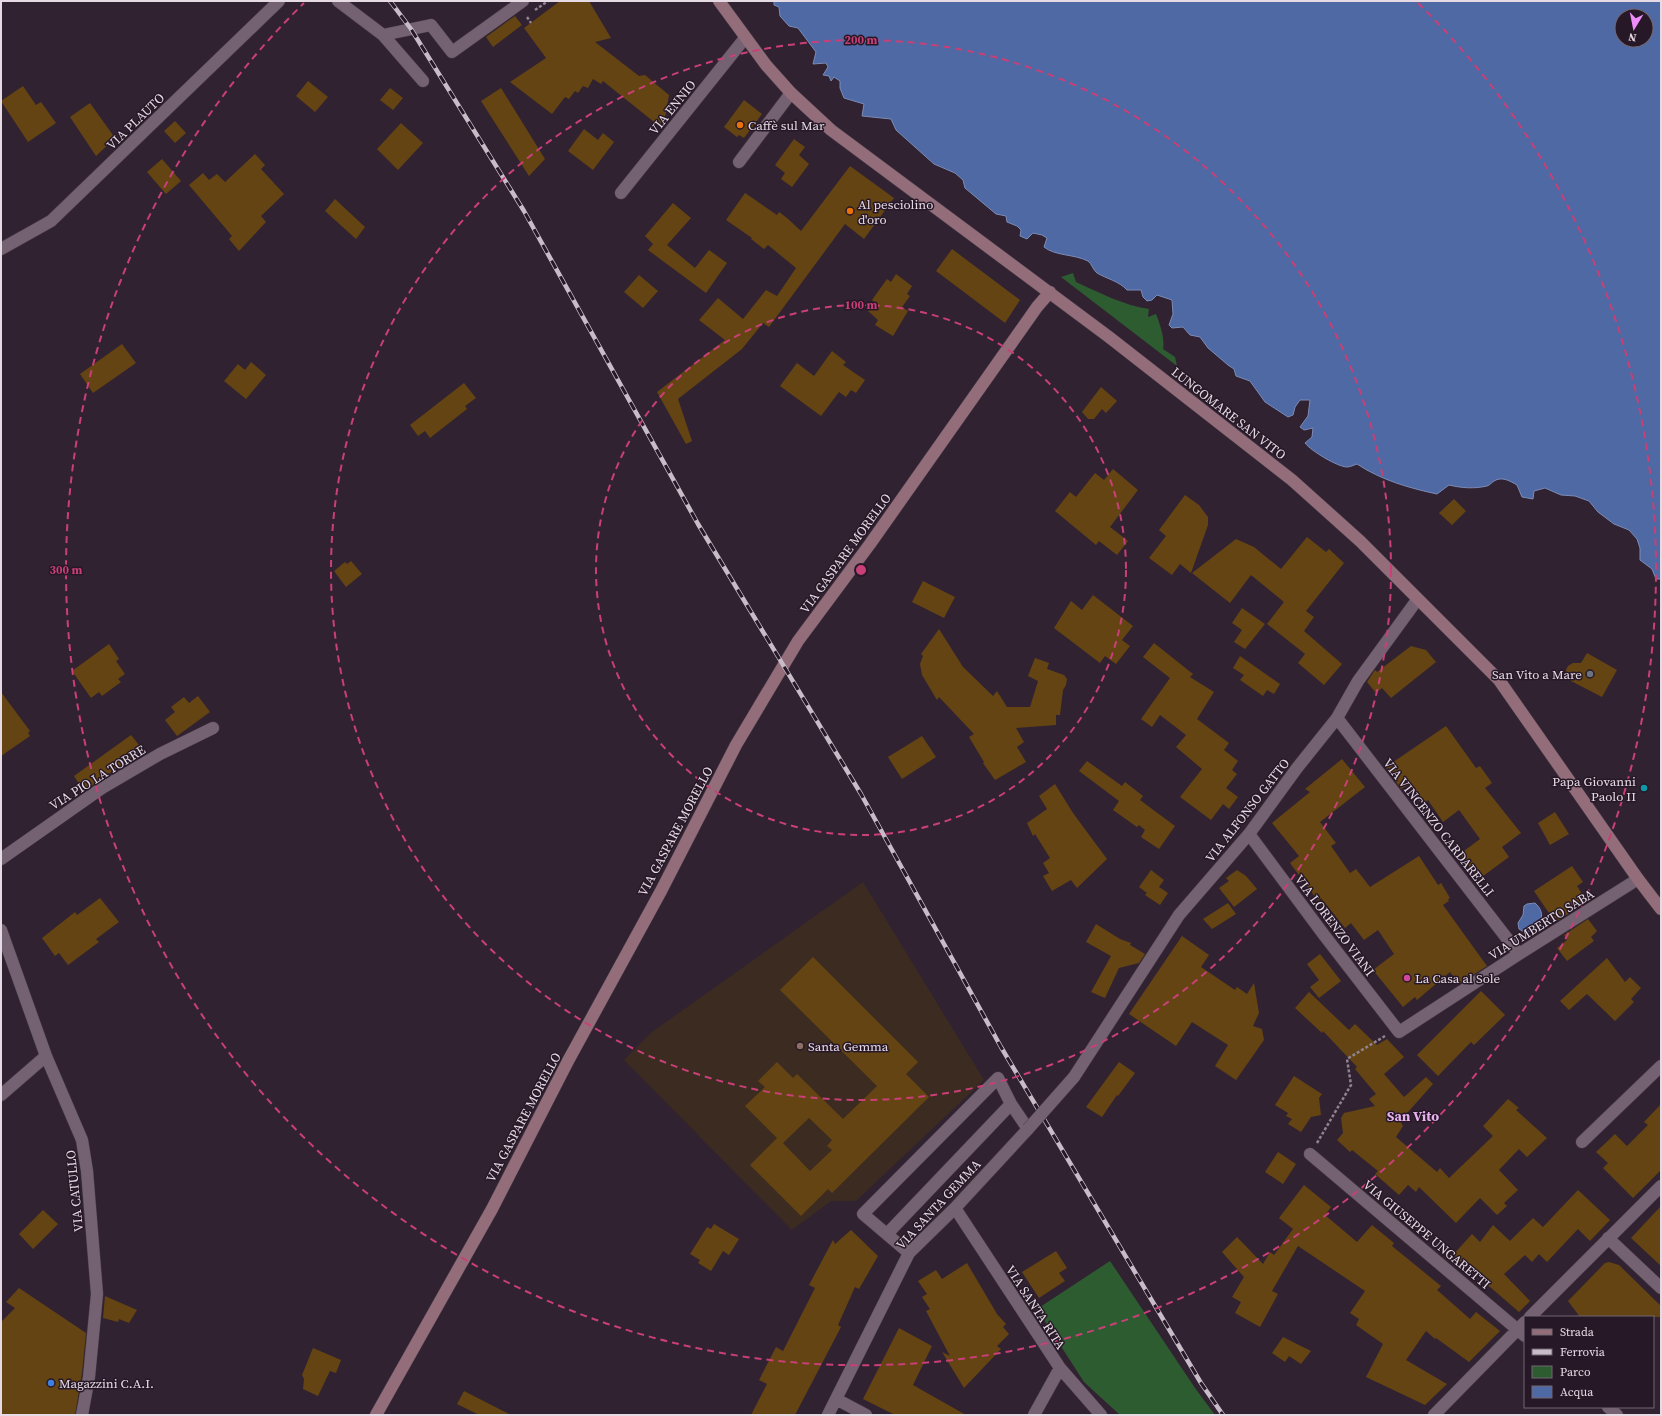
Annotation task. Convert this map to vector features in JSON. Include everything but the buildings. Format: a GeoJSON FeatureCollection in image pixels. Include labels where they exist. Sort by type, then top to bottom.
{"type":"FeatureCollection","features":[{"type":"Feature","properties":{"kind":"main road","name":"LUNGOMARE SAN VITO"},"geometry":{"type":"LineString","coordinates":[[719,1],[744,38],[791,93],[831,130],[1050,292],[1292,480],[1360,541],[1417,600],[1499,680],[1638,880],[1661,909]]}},
{"type":"Feature","properties":{"kind":"main road","name":"VIA GASPARE MORELLO"},"geometry":{"type":"LineString","coordinates":[[376,1415],[492,1209],[587,1026],[661,891],[736,745],[798,641],[870,544],[1037,307],[1050,292]]}},
{"type":"Feature","properties":{"kind":"street","name":"VIA PLAUTO"},"geometry":{"type":"LineString","coordinates":[[1,249],[50,221],[279,1]]}},
{"type":"Feature","properties":{"kind":"street"},"geometry":{"type":"LineString","coordinates":[[338,1],[383,35],[423,81]]}},
{"type":"Feature","properties":{"kind":"street"},"geometry":{"type":"LineString","coordinates":[[383,35],[431,26],[452,52],[523,1]]}},
{"type":"Feature","properties":{"kind":"street","name":"VIA ENNIO"},"geometry":{"type":"LineString","coordinates":[[621,192],[744,38]]}},
{"type":"Feature","properties":{"kind":"street"},"geometry":{"type":"LineString","coordinates":[[739,162],[791,93]]}},
{"type":"Feature","properties":{"kind":"street","name":"VIA ALFONSO GATTO"},"geometry":{"type":"LineString","coordinates":[[1028,1129],[1074,1077],[1179,915],[1249,834],[1297,768],[1337,718],[1358,681],[1417,600]]}},
{"type":"Feature","properties":{"kind":"street","name":"VIA VINCENZO CARDARELLI"},"geometry":{"type":"LineString","coordinates":[[1337,718],[1519,954]]}},
{"type":"Feature","properties":{"kind":"street","name":"VIA PIO LA TORRE"},"geometry":{"type":"LineString","coordinates":[[1,859],[102,788],[160,754],[213,728]]}},
{"type":"Feature","properties":{"kind":"street","name":"VIA LORENZO VIANI"},"geometry":{"type":"LineString","coordinates":[[1249,834],[1308,910],[1324,935],[1398,1030]]}},
{"type":"Feature","properties":{"kind":"street","name":"VIA UMBERTO SABA"},"geometry":{"type":"LineString","coordinates":[[1398,1030],[1638,880]]}},
{"type":"Feature","properties":{"kind":"street","name":"VIA CATULLO"},"geometry":{"type":"LineString","coordinates":[[1,930],[46,1056],[82,1140],[87,1171],[97,1294],[89,1377],[82,1415]]}},
{"type":"Feature","properties":{"kind":"street"},"geometry":{"type":"LineString","coordinates":[[1,1095],[46,1056]]}},
{"type":"Feature","properties":{"kind":"street"},"geometry":{"type":"LineString","coordinates":[[1582,1142],[1661,1066]]}},
{"type":"Feature","properties":{"kind":"street"},"geometry":{"type":"LineString","coordinates":[[909,1253],[863,1214],[998,1078],[1011,1104],[1028,1129]]}},
{"type":"Feature","properties":{"kind":"street"},"geometry":{"type":"LineString","coordinates":[[887,1234],[1011,1104]]}},
{"type":"Feature","properties":{"kind":"street","name":"VIA SANTA GEMMA"},"geometry":{"type":"LineString","coordinates":[[828,1415],[909,1253],[955,1208],[1028,1129]]}},
{"type":"Feature","properties":{"kind":"street","name":"VIA GIUSEPPE UNGARETTI"},"geometry":{"type":"LineString","coordinates":[[1310,1154],[1522,1329]]}},
{"type":"Feature","properties":{"kind":"street"},"geometry":{"type":"LineString","coordinates":[[1531,1316],[1661,1186]]}},
{"type":"Feature","properties":{"kind":"street","name":"VIA SANTA RITA"},"geometry":{"type":"LineString","coordinates":[[955,1208],[1060,1368],[1101,1415]]}},
{"type":"Feature","properties":{"kind":"street"},"geometry":{"type":"LineString","coordinates":[[1608,1238],[1661,1288]]}},
{"type":"Feature","properties":{"kind":"street"},"geometry":{"type":"LineString","coordinates":[[1434,1415],[1522,1329]]}},
{"type":"Feature","properties":{"kind":"street"},"geometry":{"type":"LineString","coordinates":[[1034,1415],[1060,1368]]}},
{"type":"Feature","properties":{"kind":"street"},"geometry":{"type":"LineString","coordinates":[[836,1399],[866,1415]]}},
{"type":"Feature","properties":{"kind":"street"},"geometry":{"type":"LineString","coordinates":[[1609,1408],[1617,1415]]}},
{"type":"Feature","properties":{"kind":"path"},"geometry":{"type":"LineString","coordinates":[[1310,1154],[1351,1085],[1347,1059],[1398,1030]]}},
{"type":"Feature","properties":{"kind":"shaded area","name":"Santa Gemma"},"geometry":{"type":"Polygon","coordinates":[[[863,882],[984,1080],[856,1201],[831,1201],[792,1230],[624,1060],[652,1032],[863,882]]]}},
{"type":"Feature","properties":{"kind":"green space"},"geometry":{"type":"Polygon","coordinates":[[[1073,273],[1076,282],[1121,302],[1149,309],[1148,317],[1156,314],[1163,336],[1163,349],[1175,357],[1177,366],[1061,277],[1073,273]]]}},
{"type":"Feature","properties":{"kind":"green space"},"geometry":{"type":"Polygon","coordinates":[[[1110,1261],[1195,1388],[1215,1415],[1120,1415],[1084,1382],[1037,1309],[1110,1261]]]}},
{"type":"Feature","properties":{"kind":"water"},"geometry":{"type":"Polygon","coordinates":[[[772,1],[1661,1],[1661,579],[1656,579],[1652,569],[1640,560],[1640,548],[1637,539],[1629,530],[1614,524],[1598,512],[1589,501],[1575,496],[1561,495],[1545,488],[1534,491],[1533,499],[1522,497],[1517,485],[1503,479],[1494,481],[1490,485],[1477,488],[1449,485],[1437,494],[1396,483],[1376,475],[1357,464],[1348,467],[1331,462],[1305,443],[1312,437],[1313,428],[1304,430],[1300,427],[1308,416],[1310,400],[1300,400],[1295,407],[1293,415],[1288,417],[1265,402],[1250,381],[1236,376],[1234,369],[1208,348],[1200,337],[1190,335],[1183,327],[1172,328],[1169,325],[1173,314],[1172,300],[1157,295],[1152,300],[1147,301],[1143,297],[1141,290],[1127,290],[1117,282],[1097,273],[1088,261],[1048,250],[1044,247],[1047,238],[1042,235],[1033,233],[1027,239],[1020,236],[1021,230],[1017,226],[1007,222],[1006,216],[996,214],[965,188],[963,180],[955,173],[934,164],[896,130],[891,119],[862,116],[864,104],[844,98],[840,88],[840,81],[834,77],[831,81],[829,76],[823,75],[828,67],[826,63],[813,64],[816,52],[798,28],[789,26],[780,16],[779,7],[774,5],[774,2],[772,1]]]}},
{"type":"Feature","properties":{"kind":"water"},"geometry":{"type":"Polygon","coordinates":[[[1535,903],[1541,912],[1541,920],[1535,928],[1526,933],[1519,929],[1518,923],[1523,915],[1524,906],[1535,903]]]}},
{"type":"Feature","properties":{"kind":"railway"},"geometry":{"type":"LineString","coordinates":[[390,1],[411,29],[524,211],[698,524],[861,794],[1001,1047],[1201,1383],[1223,1415]]}},
{"type":"Feature","properties":{"kind":"place","name":"Caffè sul Mar"},"geometry":{"type":"Point","coordinates":[740,125]}},
{"type":"Feature","properties":{"kind":"place","name":"Al pesciolino d'oro"},"geometry":{"type":"Point","coordinates":[850,211]}},
{"type":"Feature","properties":{"kind":"place","name":"San Vito a Mare"},"geometry":{"type":"Point","coordinates":[1590,674]}},
{"type":"Feature","properties":{"kind":"place","name":"Papa Giovanni Paolo II"},"geometry":{"type":"Point","coordinates":[1644,788]}},
{"type":"Feature","properties":{"kind":"place","name":"La Casa al Sole"},"geometry":{"type":"Point","coordinates":[1407,978]}},
{"type":"Feature","properties":{"kind":"place","name":"Santa Gemma"},"geometry":{"type":"Point","coordinates":[800,1046]}},
{"type":"Feature","properties":{"kind":"place","name":"Magazzini C.A.I."},"geometry":{"type":"Point","coordinates":[51,1383]}},
{"type":"Feature","properties":{"kind":"district","name":"San Vito"},"geometry":{"type":"Point","coordinates":[1413,1116]}}]}
